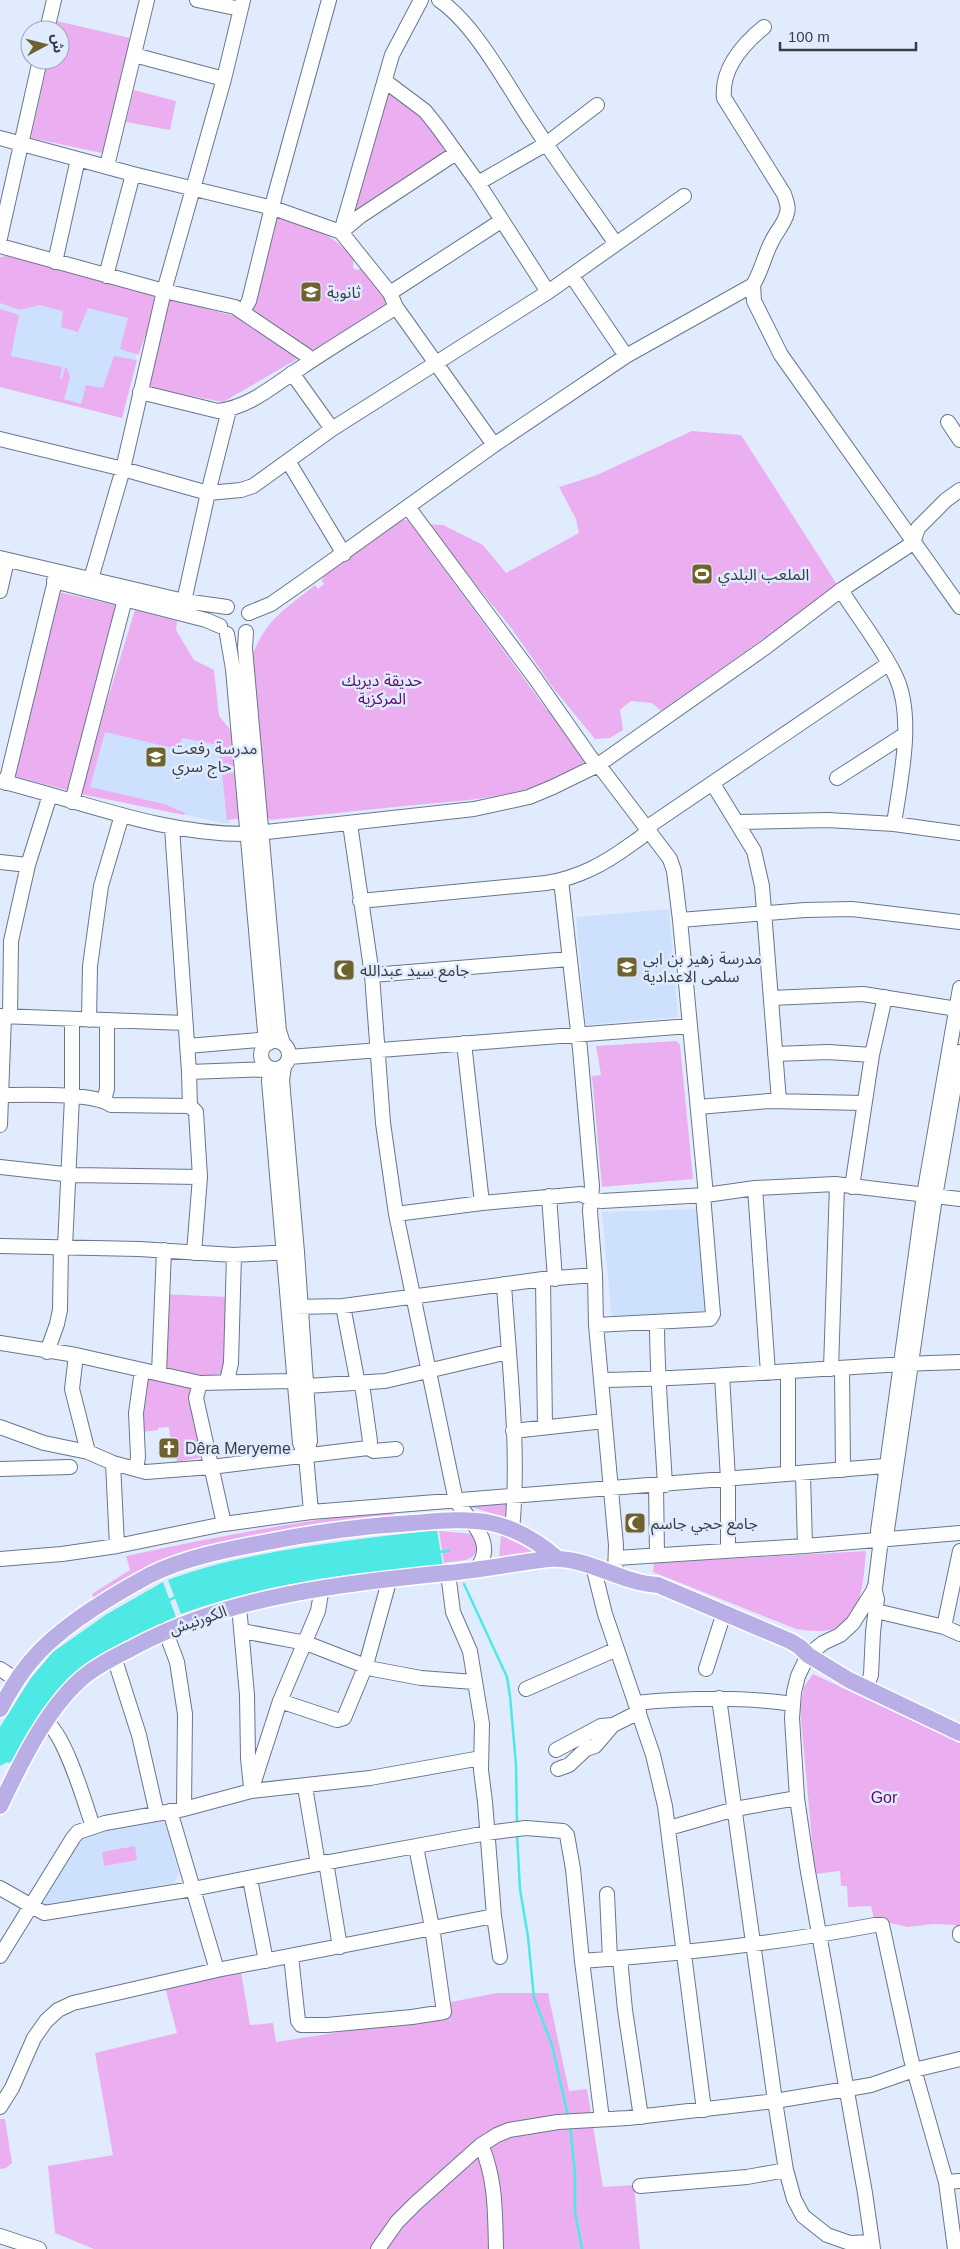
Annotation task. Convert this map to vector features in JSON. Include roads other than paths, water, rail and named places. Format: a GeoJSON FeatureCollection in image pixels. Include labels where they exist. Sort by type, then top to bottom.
{"type":"FeatureCollection","features":[{"type":"Feature","properties":{"kind":"main road"},"geometry":{"type":"LineString","coordinates":[[0,1708],[17,1680],[44,1647],[72,1624],[125,1589],[161,1570],[226,1550],[302,1536],[393,1524],[472,1521],[512,1530],[535,1541],[557,1558],[593,1566],[616,1565],[655,1594],[786,1650],[808,1655]]}},
{"type":"Feature","properties":{"kind":"main road","name":"الكورنيش"},"geometry":{"type":"LineString","coordinates":[[0,1806],[4,1782],[54,1708],[81,1679],[114,1657],[165,1630],[208,1614],[322,1587],[448,1573],[557,1558]]}},
{"type":"Feature","properties":{"kind":"main road"},"geometry":{"type":"LineString","coordinates":[[643,1584],[658,1585],[790,1641],[808,1655],[866,1688],[960,1733]]}},
{"type":"Feature","properties":{"kind":"street"},"geometry":{"type":"LineString","coordinates":[[49,20],[54,0]]}},
{"type":"Feature","properties":{"kind":"street"},"geometry":{"type":"LineString","coordinates":[[106,166],[147,0]]}},
{"type":"Feature","properties":{"kind":"street"},"geometry":{"type":"LineString","coordinates":[[89,585],[122,469],[164,291],[224,79],[241,4],[197,0]]}},
{"type":"Feature","properties":{"kind":"street"},"geometry":{"type":"LineString","coordinates":[[243,311],[248,301],[329,0]]}},
{"type":"Feature","properties":{"kind":"street"},"geometry":{"type":"LineString","coordinates":[[341,232],[392,55],[421,0]]}},
{"type":"Feature","properties":{"kind":"street"},"geometry":{"type":"LineString","coordinates":[[439,0],[454,10],[480,44],[546,144],[616,244]]}},
{"type":"Feature","properties":{"kind":"street"},"geometry":{"type":"LineString","coordinates":[[249,613],[271,604],[344,554],[494,445],[626,356],[752,285],[762,270],[770,243],[785,220],[788,213],[787,204],[784,194],[724,98],[722,87],[735,56],[750,38],[764,27]]}},
{"type":"Feature","properties":{"kind":"street"},"geometry":{"type":"LineString","coordinates":[[134,55],[224,79]]}},
{"type":"Feature","properties":{"kind":"street"},"geometry":{"type":"LineString","coordinates":[[0,238],[38,70]]}},
{"type":"Feature","properties":{"kind":"street"},"geometry":{"type":"LineString","coordinates":[[385,81],[425,111],[478,183],[548,292]]}},
{"type":"Feature","properties":{"kind":"street"},"geometry":{"type":"LineString","coordinates":[[478,183],[546,144],[597,105]]}},
{"type":"Feature","properties":{"kind":"street"},"geometry":{"type":"LineString","coordinates":[[0,138],[133,174],[273,208],[341,232],[390,293],[396,307],[494,445]]}},
{"type":"Feature","properties":{"kind":"street"},"geometry":{"type":"LineString","coordinates":[[341,232],[359,217],[456,153]]}},
{"type":"Feature","properties":{"kind":"street"},"geometry":{"type":"LineString","coordinates":[[55,262],[78,159]]}},
{"type":"Feature","properties":{"kind":"street"},"geometry":{"type":"LineString","coordinates":[[106,276],[133,174]]}},
{"type":"Feature","properties":{"kind":"street"},"geometry":{"type":"LineString","coordinates":[[0,439],[122,469],[208,493],[241,490],[253,486],[332,429],[572,276],[684,196]]}},
{"type":"Feature","properties":{"kind":"street"},"geometry":{"type":"LineString","coordinates":[[390,293],[501,221]]}},
{"type":"Feature","properties":{"kind":"street"},"geometry":{"type":"LineString","coordinates":[[0,246],[106,276],[235,307],[306,355],[310,361]]}},
{"type":"Feature","properties":{"kind":"street"},"geometry":{"type":"LineString","coordinates":[[572,276],[626,356]]}},
{"type":"Feature","properties":{"kind":"street"},"geometry":{"type":"LineString","coordinates":[[752,285],[754,301],[781,355],[960,607]]}},
{"type":"Feature","properties":{"kind":"street"},"geometry":{"type":"LineString","coordinates":[[140,392],[218,411],[230,410],[276,386],[310,361],[396,307]]}},
{"type":"Feature","properties":{"kind":"street"},"geometry":{"type":"LineString","coordinates":[[292,373],[332,429]]}},
{"type":"Feature","properties":{"kind":"street"},"geometry":{"type":"LineString","coordinates":[[184,601],[208,493],[230,410]]}},
{"type":"Feature","properties":{"kind":"street"},"geometry":{"type":"LineString","coordinates":[[948,422],[960,440]]}},
{"type":"Feature","properties":{"kind":"street"},"geometry":{"type":"LineString","coordinates":[[288,461],[344,554]]}},
{"type":"Feature","properties":{"kind":"street"},"geometry":{"type":"LineString","coordinates":[[55,581],[3,782],[172,828],[224,834],[350,824],[500,804],[529,797],[598,765],[766,647],[841,590],[913,543],[918,528],[946,500],[960,490]]}},
{"type":"Feature","properties":{"kind":"street"},"geometry":{"type":"LineString","coordinates":[[408,507],[648,832],[663,848],[670,859],[674,871],[698,1107],[713,1314],[710,1320],[596,1325]]}},
{"type":"Feature","properties":{"kind":"street"},"geometry":{"type":"LineString","coordinates":[[2,565],[89,585],[125,599],[206,620],[237,637],[246,632]]}},
{"type":"Feature","properties":{"kind":"street"},"geometry":{"type":"LineString","coordinates":[[2,565],[55,581],[227,607],[242,606],[249,613],[251,622],[246,632],[244,712],[272,1039]]}},
{"type":"Feature","properties":{"kind":"street"},"geometry":{"type":"LineString","coordinates":[[0,591],[2,565]]}},
{"type":"Feature","properties":{"kind":"street"},"geometry":{"type":"LineString","coordinates":[[841,590],[897,679],[900,691],[904,735],[894,824]]}},
{"type":"Feature","properties":{"kind":"street"},"geometry":{"type":"LineString","coordinates":[[72,802],[125,599]]}},
{"type":"Feature","properties":{"kind":"street"},"geometry":{"type":"LineString","coordinates":[[227,607],[221,615],[223,630],[231,649],[244,712]]}},
{"type":"Feature","properties":{"kind":"street"},"geometry":{"type":"LineString","coordinates":[[360,901],[468,892],[561,880],[589,871],[612,859],[648,832],[652,824],[888,664]]}},
{"type":"Feature","properties":{"kind":"street"},"geometry":{"type":"LineString","coordinates":[[837,778],[904,735]]}},
{"type":"Feature","properties":{"kind":"street"},"geometry":{"type":"LineString","coordinates":[[713,784],[754,851],[762,886],[779,1101]]}},
{"type":"Feature","properties":{"kind":"street"},"geometry":{"type":"LineString","coordinates":[[0,1124],[6,941],[50,795]]}},
{"type":"Feature","properties":{"kind":"street"},"geometry":{"type":"LineString","coordinates":[[90,1020],[90,966],[101,886],[122,815]]}},
{"type":"Feature","properties":{"kind":"street"},"geometry":{"type":"LineString","coordinates":[[737,822],[828,820],[894,824],[960,833]]}},
{"type":"Feature","properties":{"kind":"street"},"geometry":{"type":"LineString","coordinates":[[350,824],[372,975],[383,1123],[396,1214],[456,1501],[478,1528],[484,1545],[482,1563],[476,1569]]}},
{"type":"Feature","properties":{"kind":"street"},"geometry":{"type":"LineString","coordinates":[[172,828],[190,1072],[190,1106]]}},
{"type":"Feature","properties":{"kind":"street"},"geometry":{"type":"LineString","coordinates":[[254,833],[279,1031],[262,1049],[262,1058],[278,1068],[282,1080],[290,1253]]}},
{"type":"Feature","properties":{"kind":"street"},"geometry":{"type":"LineString","coordinates":[[0,862],[28,866]]}},
{"type":"Feature","properties":{"kind":"street"},"geometry":{"type":"LineString","coordinates":[[561,880],[591,1176],[590,1211],[595,1275],[596,1325],[616,1565],[657,1555],[805,1546],[960,1533]]}},
{"type":"Feature","properties":{"kind":"street"},"geometry":{"type":"LineString","coordinates":[[680,920],[764,913],[852,909],[960,922]]}},
{"type":"Feature","properties":{"kind":"street"},"geometry":{"type":"LineString","coordinates":[[372,975],[569,958]]}},
{"type":"Feature","properties":{"kind":"street"},"geometry":{"type":"LineString","coordinates":[[719,1698],[775,2101],[786,2170],[796,2206],[809,2222],[838,2239],[872,2245],[865,2193],[818,1935],[797,1798],[793,1704],[798,1676],[808,1655],[812,1650],[847,1629],[859,1616],[874,1588],[882,1539],[888,1530],[929,1196],[960,988]]}},
{"type":"Feature","properties":{"kind":"street"},"geometry":{"type":"LineString","coordinates":[[771,998],[863,994],[957,1009]]}},
{"type":"Feature","properties":{"kind":"street"},"geometry":{"type":"LineString","coordinates":[[852,1186],[872,1055],[885,997]]}},
{"type":"Feature","properties":{"kind":"street"},"geometry":{"type":"LineString","coordinates":[[4,1016],[185,1023]]}},
{"type":"Feature","properties":{"kind":"street"},"geometry":{"type":"LineString","coordinates":[[46,1352],[57,1324],[60,1310],[72,1097],[72,1020]]}},
{"type":"Feature","properties":{"kind":"street"},"geometry":{"type":"LineString","coordinates":[[104,1100],[107,1089],[107,1020]]}},
{"type":"Feature","properties":{"kind":"street"},"geometry":{"type":"LineString","coordinates":[[190,1072],[278,1068],[378,1051],[690,1026]]}},
{"type":"Feature","properties":{"kind":"street"},"geometry":{"type":"LineString","coordinates":[[187,1046],[272,1039],[288,1050],[278,1068],[300,1384],[300,1443],[306,1455],[311,1512]]}},
{"type":"Feature","properties":{"kind":"street"},"geometry":{"type":"LineString","coordinates":[[464,1043],[482,1203]]}},
{"type":"Feature","properties":{"kind":"street"},"geometry":{"type":"LineString","coordinates":[[775,1054],[828,1052],[872,1055]]}},
{"type":"Feature","properties":{"kind":"street"},"geometry":{"type":"LineString","coordinates":[[929,1196],[960,1052]]}},
{"type":"Feature","properties":{"kind":"street"},"geometry":{"type":"LineString","coordinates":[[1,1094],[72,1097],[104,1100],[111,1104],[190,1106],[196,1112],[200,1177],[194,1253]]}},
{"type":"Feature","properties":{"kind":"street"},"geometry":{"type":"LineString","coordinates":[[698,1107],[779,1101],[864,1103]]}},
{"type":"Feature","properties":{"kind":"street"},"geometry":{"type":"LineString","coordinates":[[0,1167],[68,1175],[200,1177]]}},
{"type":"Feature","properties":{"kind":"street"},"geometry":{"type":"LineString","coordinates":[[396,1214],[549,1196],[581,1194],[591,1199],[602,1201],[704,1195],[754,1188],[837,1185],[960,1199]]}},
{"type":"Feature","properties":{"kind":"street"},"geometry":{"type":"LineString","coordinates":[[837,1185],[836,1369],[843,1470]]}},
{"type":"Feature","properties":{"kind":"street"},"geometry":{"type":"LineString","coordinates":[[754,1188],[768,1372]]}},
{"type":"Feature","properties":{"kind":"street"},"geometry":{"type":"LineString","coordinates":[[545,1428],[549,1196]]}},
{"type":"Feature","properties":{"kind":"street"},"geometry":{"type":"LineString","coordinates":[[0,1246],[164,1250],[234,1255],[290,1253]]}},
{"type":"Feature","properties":{"kind":"street"},"geometry":{"type":"LineString","coordinates":[[159,1373],[164,1250]]}},
{"type":"Feature","properties":{"kind":"street"},"geometry":{"type":"LineString","coordinates":[[227,1381],[230,1363],[234,1255]]}},
{"type":"Feature","properties":{"kind":"street"},"geometry":{"type":"LineString","coordinates":[[295,1307],[343,1306],[504,1284],[595,1275]]}},
{"type":"Feature","properties":{"kind":"street"},"geometry":{"type":"LineString","coordinates":[[504,1284],[513,1431],[515,1497],[512,1530]]}},
{"type":"Feature","properties":{"kind":"street"},"geometry":{"type":"LineString","coordinates":[[343,1306],[360,1384],[370,1441],[368,1448]]}},
{"type":"Feature","properties":{"kind":"street"},"geometry":{"type":"LineString","coordinates":[[657,1322],[657,1380],[662,1424],[657,1555]]}},
{"type":"Feature","properties":{"kind":"street"},"geometry":{"type":"LineString","coordinates":[[0,1343],[46,1352],[76,1355],[200,1383],[227,1381],[360,1384],[385,1381],[508,1352]]}},
{"type":"Feature","properties":{"kind":"street"},"geometry":{"type":"LineString","coordinates":[[76,1355],[72,1389],[88,1452]]}},
{"type":"Feature","properties":{"kind":"street"},"geometry":{"type":"LineString","coordinates":[[601,1380],[657,1380],[907,1363],[960,1362]]}},
{"type":"Feature","properties":{"kind":"street"},"geometry":{"type":"LineString","coordinates":[[882,1539],[878,1531],[885,1466],[907,1363]]}},
{"type":"Feature","properties":{"kind":"street"},"geometry":{"type":"LineString","coordinates":[[136,1469],[138,1458],[136,1413],[142,1370]]}},
{"type":"Feature","properties":{"kind":"street"},"geometry":{"type":"LineString","coordinates":[[788,1372],[788,1474]]}},
{"type":"Feature","properties":{"kind":"street"},"geometry":{"type":"LineString","coordinates":[[722,1375],[728,1480],[728,1551]]}},
{"type":"Feature","properties":{"kind":"street"},"geometry":{"type":"LineString","coordinates":[[200,1383],[196,1398],[224,1524]]}},
{"type":"Feature","properties":{"kind":"street"},"geometry":{"type":"LineString","coordinates":[[513,1431],[604,1421]]}},
{"type":"Feature","properties":{"kind":"street"},"geometry":{"type":"LineString","coordinates":[[0,1427],[44,1443],[88,1452],[113,1463],[152,1472],[211,1467],[368,1448],[374,1451],[396,1449]]}},
{"type":"Feature","properties":{"kind":"street"},"geometry":{"type":"LineString","coordinates":[[113,1463],[117,1546]]}},
{"type":"Feature","properties":{"kind":"street"},"geometry":{"type":"LineString","coordinates":[[0,1560],[117,1546],[224,1524],[311,1512],[885,1466]]}},
{"type":"Feature","properties":{"kind":"street"},"geometry":{"type":"LineString","coordinates":[[0,1469],[70,1467]]}},
{"type":"Feature","properties":{"kind":"street"},"geometry":{"type":"LineString","coordinates":[[803,1474],[805,1546]]}},
{"type":"Feature","properties":{"kind":"street"},"geometry":{"type":"LineString","coordinates":[[944,1628],[960,1551]]}},
{"type":"Feature","properties":{"kind":"street"},"geometry":{"type":"LineString","coordinates":[[593,1566],[599,1593],[657,1770],[668,1828],[682,1953],[704,2110]]}},
{"type":"Feature","properties":{"kind":"street"},"geometry":{"type":"LineString","coordinates":[[448,1573],[453,1612],[470,1651],[482,1724],[481,1758],[494,1916],[500,1957]]}},
{"type":"Feature","properties":{"kind":"street"},"geometry":{"type":"LineString","coordinates":[[280,1701],[341,1720],[346,1716],[366,1666],[390,1578]]}},
{"type":"Feature","properties":{"kind":"street"},"geometry":{"type":"LineString","coordinates":[[251,1791],[280,1701],[318,1611],[322,1587]]}},
{"type":"Feature","properties":{"kind":"street"},"geometry":{"type":"LineString","coordinates":[[866,1688],[871,1675],[872,1632],[877,1599],[874,1588]]}},
{"type":"Feature","properties":{"kind":"street"},"geometry":{"type":"LineString","coordinates":[[239,1606],[251,1791]]}},
{"type":"Feature","properties":{"kind":"street"},"geometry":{"type":"LineString","coordinates":[[876,1611],[944,1628],[960,1634]]}},
{"type":"Feature","properties":{"kind":"street"},"geometry":{"type":"LineString","coordinates":[[706,1669],[721,1622]]}},
{"type":"Feature","properties":{"kind":"street"},"geometry":{"type":"LineString","coordinates":[[165,1630],[177,1662],[185,1714],[170,1811]]}},
{"type":"Feature","properties":{"kind":"street"},"geometry":{"type":"LineString","coordinates":[[242,1631],[306,1643],[373,1669],[421,1678],[474,1682]]}},
{"type":"Feature","properties":{"kind":"street"},"geometry":{"type":"LineString","coordinates":[[526,1689],[617,1649]]}},
{"type":"Feature","properties":{"kind":"street"},"geometry":{"type":"LineString","coordinates":[[114,1657],[139,1736],[170,1811],[217,1970]]}},
{"type":"Feature","properties":{"kind":"street"},"geometry":{"type":"LineString","coordinates":[[0,1669],[17,1680]]}},
{"type":"Feature","properties":{"kind":"street"},"geometry":{"type":"LineString","coordinates":[[558,1770],[569,1765],[586,1749],[595,1746],[613,1725],[637,1707],[719,1698],[766,1700],[793,1704]]}},
{"type":"Feature","properties":{"kind":"street"},"geometry":{"type":"LineString","coordinates":[[46,1722],[54,1727],[76,1777],[93,1827]]}},
{"type":"Feature","properties":{"kind":"street"},"geometry":{"type":"LineString","coordinates":[[556,1750],[601,1726],[613,1725]]}},
{"type":"Feature","properties":{"kind":"street"},"geometry":{"type":"LineString","coordinates":[[0,1956],[30,1905],[78,1832],[251,1791],[305,1787],[370,1778],[481,1758]]}},
{"type":"Feature","properties":{"kind":"street"},"geometry":{"type":"LineString","coordinates":[[305,1787],[340,1947]]}},
{"type":"Feature","properties":{"kind":"street"},"geometry":{"type":"LineString","coordinates":[[668,1828],[735,1809],[797,1798]]}},
{"type":"Feature","properties":{"kind":"street"},"geometry":{"type":"LineString","coordinates":[[0,1888],[44,1913],[250,1879],[322,1863],[487,1833],[526,1828],[558,1829],[567,1835],[573,1869],[582,1961],[602,2119]]}},
{"type":"Feature","properties":{"kind":"street"},"geometry":{"type":"LineString","coordinates":[[291,1956],[298,2021],[301,2025],[327,2025],[444,2012],[432,1927],[416,1847]]}},
{"type":"Feature","properties":{"kind":"street"},"geometry":{"type":"LineString","coordinates":[[250,1879],[266,1961]]}},
{"type":"Feature","properties":{"kind":"street"},"geometry":{"type":"LineString","coordinates":[[607,1894],[615,1958],[641,2116]]}},
{"type":"Feature","properties":{"kind":"street"},"geometry":{"type":"LineString","coordinates":[[0,2107],[12,2088],[34,2038],[58,2010],[90,1998],[217,1970],[494,1916]]}},
{"type":"Feature","properties":{"kind":"street"},"geometry":{"type":"LineString","coordinates":[[582,1961],[682,1953],[818,1935],[875,1924],[882,1925],[914,2070],[953,2182],[955,2249]]}},
{"type":"Feature","properties":{"kind":"street"},"geometry":{"type":"LineString","coordinates":[[378,2249],[396,2222],[481,2145],[509,2130],[558,2122],[704,2110],[775,2101],[871,2085],[914,2070],[960,2059]]}},
{"type":"Feature","properties":{"kind":"street"},"geometry":{"type":"LineString","coordinates":[[0,2080],[12,2088]]}},
{"type":"Feature","properties":{"kind":"street"},"geometry":{"type":"LineString","coordinates":[[481,2145],[489,2162],[492,2180],[496,2249]]}},
{"type":"Feature","properties":{"kind":"street"},"geometry":{"type":"LineString","coordinates":[[640,2186],[747,2177],[786,2170]]}},
{"type":"Feature","properties":{"kind":"street"},"geometry":{"type":"LineString","coordinates":[[0,2236],[39,2249]]}},
{"type":"Feature","properties":{"kind":"waterway"},"geometry":{"type":"LineString","coordinates":[[438,1552],[449,1551]]}},
{"type":"Feature","properties":{"kind":"waterway"},"geometry":{"type":"LineString","coordinates":[[464,1584],[507,1677],[516,1765],[517,1825]]}},
{"type":"Feature","properties":{"kind":"waterway"},"geometry":{"type":"LineString","coordinates":[[167,1601],[178,1596]]}},
{"type":"Feature","properties":{"kind":"waterway"},"geometry":{"type":"LineString","coordinates":[[517,1833],[520,1889],[528,1937],[534,1998],[552,2045],[568,2116]]}},
{"type":"Feature","properties":{"kind":"waterway"},"geometry":{"type":"LineString","coordinates":[[570,2126],[575,2174],[575,2212],[582,2249]]}},
{"type":"Feature","properties":{"kind":"place","name":"ثانوية"},"geometry":{"type":"Point","coordinates":[311,292]}},
{"type":"Feature","properties":{"kind":"place","name":"الملعب البلدي"},"geometry":{"type":"Point","coordinates":[702,574]}},
{"type":"Feature","properties":{"kind":"place","name":"مدرسة رفعت حاج سري"},"geometry":{"type":"Point","coordinates":[156,757]}},
{"type":"Feature","properties":{"kind":"place","name":"مدرسة زهير بن ابي سلمى الاعدادية"},"geometry":{"type":"Point","coordinates":[627,967]}},
{"type":"Feature","properties":{"kind":"place","name":"جامع سيد عبدالله"},"geometry":{"type":"Point","coordinates":[344,970]}},
{"type":"Feature","properties":{"kind":"place","name":"Dêra Meryeme"},"geometry":{"type":"Point","coordinates":[169,1448]}},
{"type":"Feature","properties":{"kind":"place","name":"جامع حجي جاسم"},"geometry":{"type":"Point","coordinates":[635,1523]}},
{"type":"Feature","properties":{"kind":"park label","name":"حديقة ديريك المركزية"},"geometry":{"type":"Point","coordinates":[382,689]}},
{"type":"Feature","properties":{"kind":"park label","name":"Gor"},"geometry":{"type":"Point","coordinates":[884,1797]}}]}
